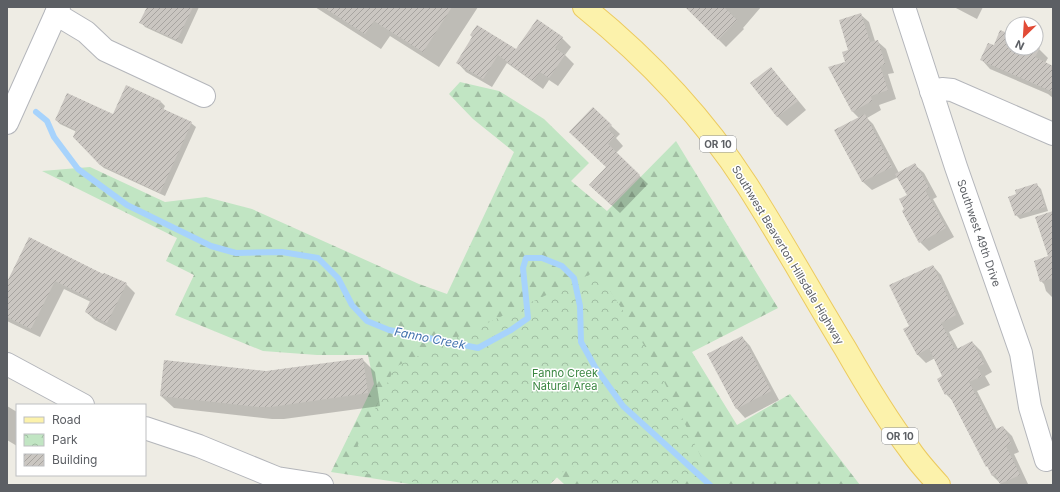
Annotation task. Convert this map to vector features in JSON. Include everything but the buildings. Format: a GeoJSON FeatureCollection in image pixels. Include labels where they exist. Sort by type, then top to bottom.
{"type":"FeatureCollection","features":[{"type":"Feature","properties":{"kind":"main road","name":"Southwest Beaverton Hillsdale Highway"},"geometry":{"type":"LineString","coordinates":[[584,7],[647,62],[685,103],[720,146],[746,184],[894,428],[910,451],[939,485]]}},
{"type":"Feature","properties":{"kind":"street","name":"Southwest 49th Drive"},"geometry":{"type":"LineString","coordinates":[[904,7],[956,167],[1021,353],[1030,407],[1046,460]]}},
{"type":"Feature","properties":{"kind":"street"},"geometry":{"type":"LineString","coordinates":[[7,123],[58,10],[86,32],[105,50],[204,96]]}},
{"type":"Feature","properties":{"kind":"street"},"geometry":{"type":"LineString","coordinates":[[931,91],[942,89],[952,90],[1053,134]]}},
{"type":"Feature","properties":{"kind":"street"},"geometry":{"type":"LineString","coordinates":[[7,364],[82,404]]}},
{"type":"Feature","properties":{"kind":"street"},"geometry":{"type":"LineString","coordinates":[[146,428],[199,446],[277,482],[322,485]]}},
{"type":"Feature","properties":{"kind":"green space"},"geometry":{"type":"Polygon","coordinates":[[[460,82],[499,91],[544,119],[589,163],[571,181],[607,211],[676,141],[778,308],[692,352],[737,425],[790,394],[860,485],[565,485],[543,464],[527,485],[416,485],[331,472],[374,384],[368,355],[317,355],[263,351],[175,315],[194,275],[166,261],[177,238],[42,171],[90,167],[165,202],[206,197],[252,209],[419,284],[447,294],[514,152],[473,119],[449,94],[460,82]]]}},
{"type":"Feature","properties":{"kind":"green space","name":"Fanno Creek Natural Area"},"geometry":{"type":"Polygon","coordinates":[[[597,271],[656,366],[704,463],[681,485],[592,485],[571,464],[549,485],[427,485],[346,470],[395,367],[597,271]]]}},
{"type":"Feature","properties":{"kind":"waterway","name":"Fanno Creek"},"geometry":{"type":"LineString","coordinates":[[36,112],[47,121],[54,137],[78,169],[127,205],[211,246],[236,253],[282,252],[318,258],[338,278],[352,305],[367,321],[389,330],[478,348],[511,330],[528,318],[523,268],[526,258],[542,258],[562,266],[574,278],[580,306],[581,342],[595,367],[623,406],[710,485]]}}]}
